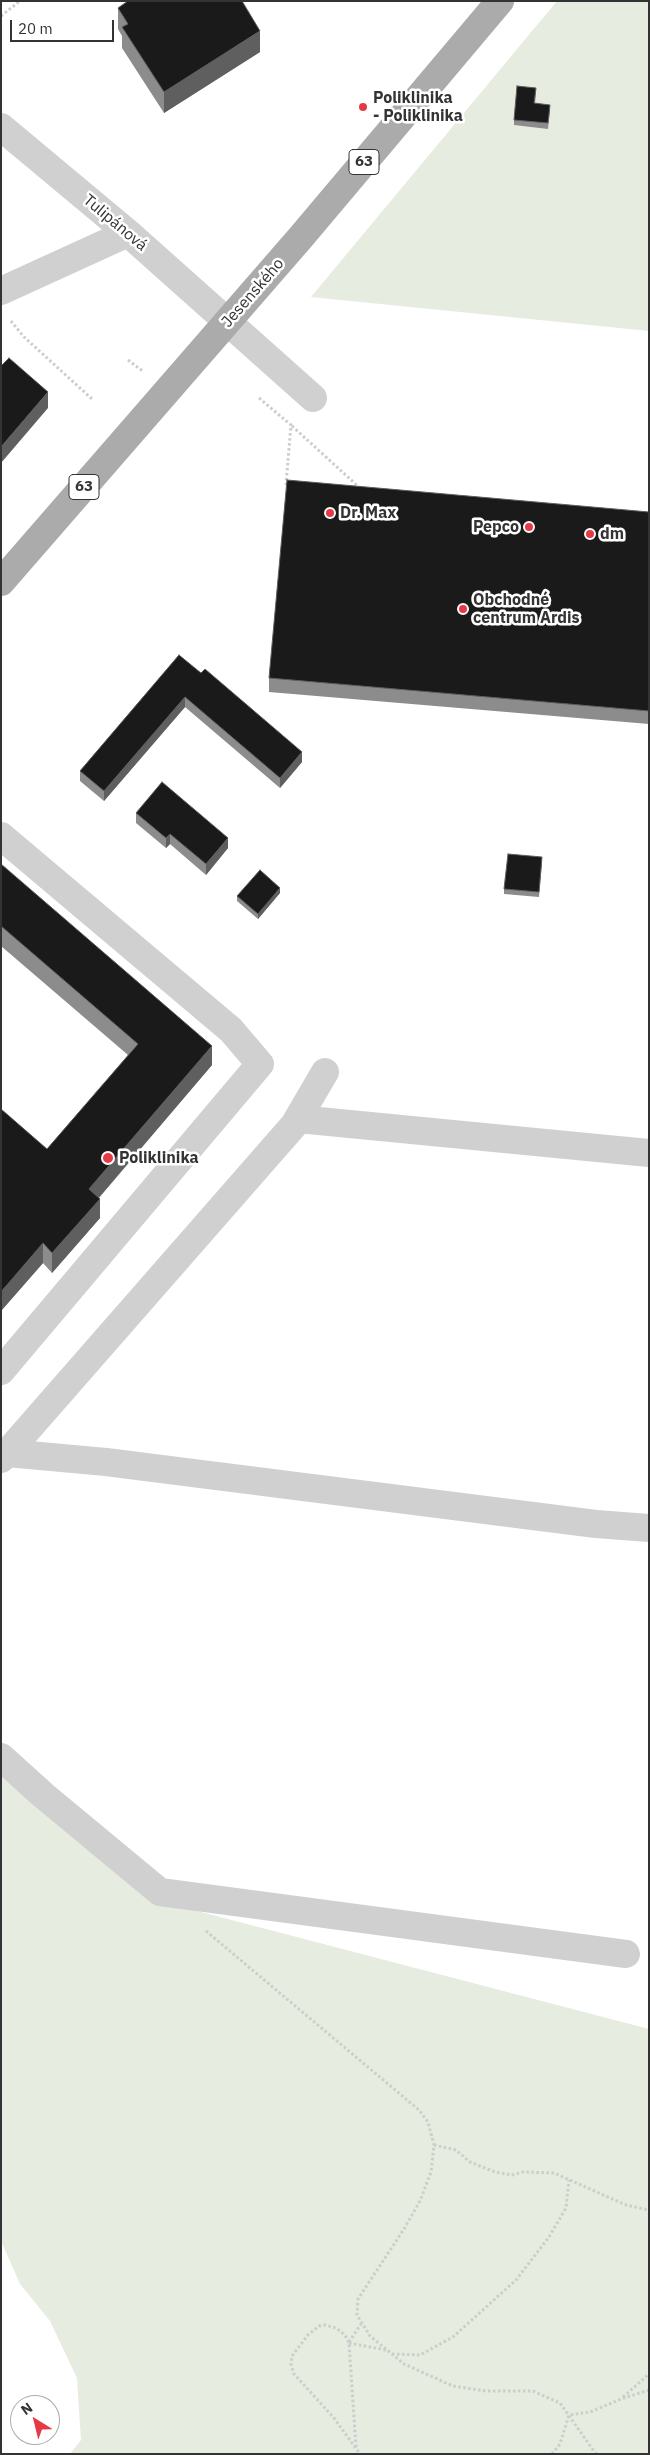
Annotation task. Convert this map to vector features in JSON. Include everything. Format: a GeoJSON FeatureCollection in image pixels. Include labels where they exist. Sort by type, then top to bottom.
{"type":"FeatureCollection","features":[{"type":"Feature","properties":{"kind":"main road","name":"Jesenského"},"geometry":{"type":"LineString","coordinates":[[1,582],[227,322],[500,1]]}},
{"type":"Feature","properties":{"kind":"street","name":"Tulipánová"},"geometry":{"type":"LineString","coordinates":[[1,127],[128,233],[313,398]]}},
{"type":"Feature","properties":{"kind":"street"},"geometry":{"type":"LineString","coordinates":[[4,304],[128,233]]}},
{"type":"Feature","properties":{"kind":"street"},"geometry":{"type":"LineString","coordinates":[[1,836],[231,1030],[260,1064],[1,1371]]}},
{"type":"Feature","properties":{"kind":"street"},"geometry":{"type":"LineString","coordinates":[[4,1456],[298,1119],[325,1072]]}},
{"type":"Feature","properties":{"kind":"street"},"geometry":{"type":"LineString","coordinates":[[298,1119],[649,1153]]}},
{"type":"Feature","properties":{"kind":"street"},"geometry":{"type":"LineString","coordinates":[[4,1456],[174,1470],[596,1524],[649,1528]]}},
{"type":"Feature","properties":{"kind":"street"},"geometry":{"type":"LineString","coordinates":[[1,1757],[43,1796],[160,1892],[626,1954]]}},
{"type":"Feature","properties":{"kind":"path"},"geometry":{"type":"LineString","coordinates":[[1,16],[20,1]]}},
{"type":"Feature","properties":{"kind":"path"},"geometry":{"type":"LineString","coordinates":[[4,304],[23,336],[92,399]]}},
{"type":"Feature","properties":{"kind":"path"},"geometry":{"type":"LineString","coordinates":[[128,360],[148,375]]}},
{"type":"Feature","properties":{"kind":"path"},"geometry":{"type":"LineString","coordinates":[[258,398],[363,491],[353,490]]}},
{"type":"Feature","properties":{"kind":"path"},"geometry":{"type":"LineString","coordinates":[[291,426],[286,484],[295,485]]}},
{"type":"Feature","properties":{"kind":"path"},"geometry":{"type":"LineString","coordinates":[[205,1930],[419,2110],[428,2122],[434,2145],[431,2172],[420,2201],[358,2299],[356,2315],[361,2324],[370,2336],[391,2354],[421,2373],[453,2386],[486,2391],[533,2391],[560,2403],[596,2454]]}},
{"type":"Feature","properties":{"kind":"path"},"geometry":{"type":"LineString","coordinates":[[434,2145],[456,2150],[470,2162],[495,2172],[512,2176],[523,2172],[554,2173],[626,2205],[649,2210]]}},
{"type":"Feature","properties":{"kind":"path"},"geometry":{"type":"LineString","coordinates":[[391,2354],[420,2355],[453,2337],[511,2286],[549,2237],[566,2208],[569,2180]]}},
{"type":"Feature","properties":{"kind":"path"},"geometry":{"type":"LineString","coordinates":[[349,2342],[361,2324]]}},
{"type":"Feature","properties":{"kind":"path"},"geometry":{"type":"LineString","coordinates":[[356,2447],[349,2342],[345,2335],[336,2328],[325,2325],[319,2326],[300,2343],[292,2356],[291,2364],[299,2382],[334,2418],[360,2454]]}},
{"type":"Feature","properties":{"kind":"path"},"geometry":{"type":"LineString","coordinates":[[349,2342],[386,2350]]}},
{"type":"Feature","properties":{"kind":"path"},"geometry":{"type":"LineString","coordinates":[[621,2398],[649,2374]]}},
{"type":"Feature","properties":{"kind":"path"},"geometry":{"type":"LineString","coordinates":[[569,2415],[590,2412],[621,2398],[649,2390]]}},
{"type":"Feature","properties":{"kind":"path"},"geometry":{"type":"LineString","coordinates":[[552,2454],[560,2444],[569,2415]]}},
{"type":"Feature","properties":{"kind":"shaded area"},"geometry":{"type":"Polygon","coordinates":[[[557,1],[649,1],[649,331],[311,297],[557,1]]]}},
{"type":"Feature","properties":{"kind":"shaded area"},"geometry":{"type":"Polygon","coordinates":[[[1,1765],[155,1900],[649,2029],[649,2454],[70,2454],[81,2440],[77,2378],[50,2321],[20,2284],[1,2241],[1,1765]]]}},
{"type":"Feature","properties":{"kind":"building"},"geometry":{"type":"Polygon","coordinates":[[[128,1],[242,1],[260,31],[164,92],[122,27],[128,24],[118,8],[128,1]]]}},
{"type":"Feature","properties":{"kind":"building"},"geometry":{"type":"Polygon","coordinates":[[[517,86],[536,88],[534,103],[550,105],[548,123],[514,120],[517,86]]]}},
{"type":"Feature","properties":{"kind":"building"},"geometry":{"type":"Polygon","coordinates":[[[9,358],[48,392],[1,447],[1,366],[9,358]]]}},
{"type":"Feature","properties":{"kind":"building","name":"Obchodné centrum Ardis"},"geometry":{"type":"Polygon","coordinates":[[[287,480],[649,512],[649,711],[269,678],[287,480]]]}},
{"type":"Feature","properties":{"kind":"building"},"geometry":{"type":"Polygon","coordinates":[[[179,655],[201,673],[205,669],[302,752],[280,778],[185,697],[104,791],[80,771],[179,655]]]}},
{"type":"Feature","properties":{"kind":"building"},"geometry":{"type":"Polygon","coordinates":[[[162,782],[228,838],[206,864],[170,834],[166,838],[136,813],[162,782]]]}},
{"type":"Feature","properties":{"kind":"building"},"geometry":{"type":"Polygon","coordinates":[[[508,854],[542,857],[539,892],[504,889],[508,854]]]}},
{"type":"Feature","properties":{"kind":"building"},"geometry":{"type":"Polygon","coordinates":[[[1,864],[212,1046],[89,1189],[100,1199],[52,1253],[43,1243],[1,1292],[1,1109],[47,1149],[138,1044],[1,926],[1,864]]]}},
{"type":"Feature","properties":{"kind":"building"},"geometry":{"type":"Polygon","coordinates":[[[260,870],[280,888],[258,914],[237,896],[260,870]]]}},
{"type":"Feature","properties":{"kind":"place","name":"Poliklinika - Poliklinika"},"geometry":{"type":"Point","coordinates":[363,107]}},
{"type":"Feature","properties":{"kind":"place","name":"Dr. Max"},"geometry":{"type":"Point","coordinates":[330,513]}},
{"type":"Feature","properties":{"kind":"place","name":"Pepco"},"geometry":{"type":"Point","coordinates":[529,527]}},
{"type":"Feature","properties":{"kind":"place","name":"dm"},"geometry":{"type":"Point","coordinates":[590,534]}},
{"type":"Feature","properties":{"kind":"place","name":"Obchodné centrum Ardis"},"geometry":{"type":"Point","coordinates":[463,609]}},
{"type":"Feature","properties":{"kind":"place","name":"Poliklinika"},"geometry":{"type":"Point","coordinates":[108,1158]}}]}
